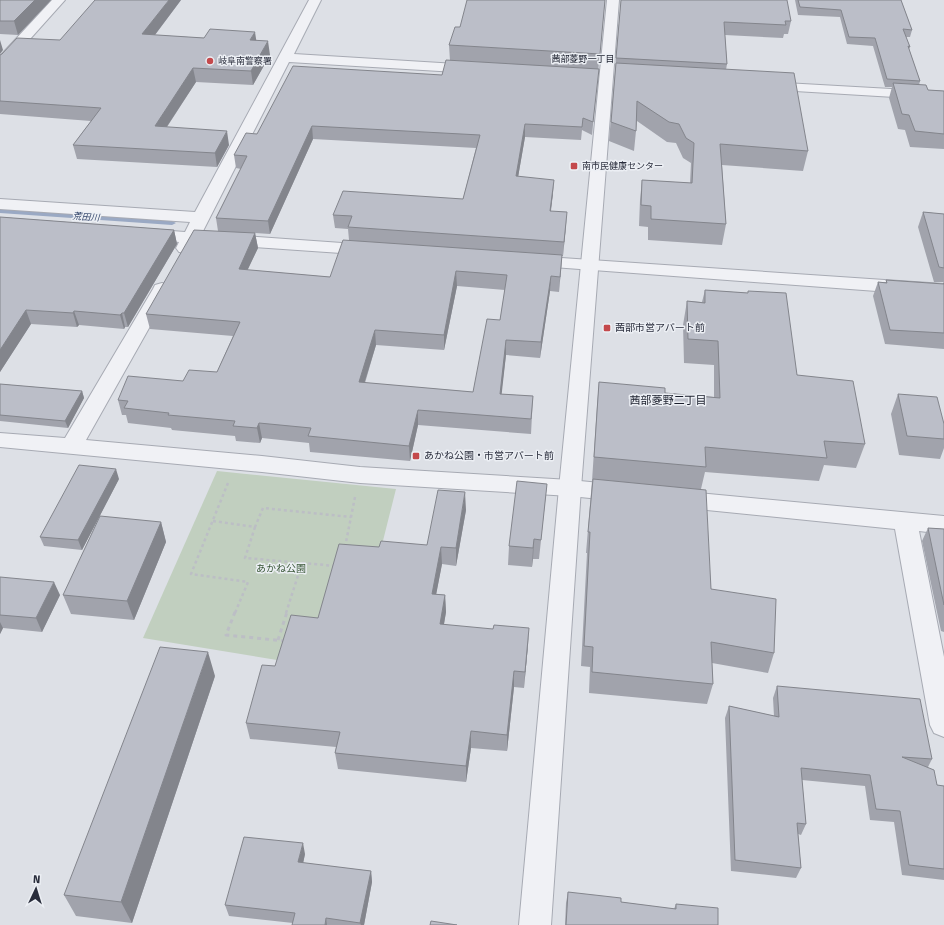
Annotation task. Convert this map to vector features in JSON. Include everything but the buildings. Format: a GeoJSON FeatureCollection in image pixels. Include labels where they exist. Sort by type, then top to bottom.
{"type":"FeatureCollection","features":[{"type":"Feature","properties":{"kind":"street"},"geometry":{"type":"LineString","coordinates":[[0,64],[59,0]]}},
{"type":"Feature","properties":{"kind":"street"},"geometry":{"type":"LineString","coordinates":[[71,448],[191,237],[315,0]]}},
{"type":"Feature","properties":{"kind":"street"},"geometry":{"type":"LineString","coordinates":[[535,925],[570,488],[613,0]]}},
{"type":"Feature","properties":{"kind":"street"},"geometry":{"type":"LineString","coordinates":[[285,58],[489,70]]}},
{"type":"Feature","properties":{"kind":"street"},"geometry":{"type":"LineString","coordinates":[[756,85],[944,96]]}},
{"type":"Feature","properties":{"kind":"street"},"geometry":{"type":"LineString","coordinates":[[0,204],[201,218]]}},
{"type":"Feature","properties":{"kind":"street"},"geometry":{"type":"LineString","coordinates":[[127,232],[382,251]]}},
{"type":"Feature","properties":{"kind":"street"},"geometry":{"type":"LineString","coordinates":[[518,260],[944,290]]}},
{"type":"Feature","properties":{"kind":"street"},"geometry":{"type":"LineString","coordinates":[[0,440],[71,448],[262,464],[360,475],[570,488],[944,525]]}},
{"type":"Feature","properties":{"kind":"street"},"geometry":{"type":"LineString","coordinates":[[905,521],[944,725]]}},
{"type":"Feature","properties":{"kind":"path"},"geometry":{"type":"LineString","coordinates":[[262,464],[253,483],[229,482],[191,574],[248,582],[226,635],[293,642]]}},
{"type":"Feature","properties":{"kind":"path"},"geometry":{"type":"LineString","coordinates":[[344,552],[360,475]]}},
{"type":"Feature","properties":{"kind":"path"},"geometry":{"type":"LineString","coordinates":[[341,566],[245,558],[263,508],[351,517]]}},
{"type":"Feature","properties":{"kind":"path"},"geometry":{"type":"LineString","coordinates":[[213,521],[255,527]]}},
{"type":"Feature","properties":{"kind":"path"},"geometry":{"type":"LineString","coordinates":[[278,640],[302,563]]}},
{"type":"Feature","properties":{"kind":"green space","name":"あかね公園"},"geometry":{"type":"Polygon","coordinates":[[[217,471],[396,489],[350,672],[143,638],[217,471]]]}},
{"type":"Feature","properties":{"kind":"waterway","name":"荒田川"},"geometry":{"type":"LineString","coordinates":[[0,211],[172,223]]}},
{"type":"Feature","properties":{"kind":"place","name":"岐阜南警察署"},"geometry":{"type":"Point","coordinates":[210,61]}},
{"type":"Feature","properties":{"kind":"place","name":"南市民健康センター"},"geometry":{"type":"Point","coordinates":[574,166]}},
{"type":"Feature","properties":{"kind":"place","name":"茜部市営アパート前"},"geometry":{"type":"Point","coordinates":[607,328]}},
{"type":"Feature","properties":{"kind":"place","name":"あかね公園・市営アパート前"},"geometry":{"type":"Point","coordinates":[416,456]}},
{"type":"Feature","properties":{"kind":"district","name":"茜部菱野一丁目"},"geometry":{"type":"Point","coordinates":[583,59]}},
{"type":"Feature","properties":{"kind":"district","name":"茜部菱野二丁目"},"geometry":{"type":"Point","coordinates":[668,400]}}]}
